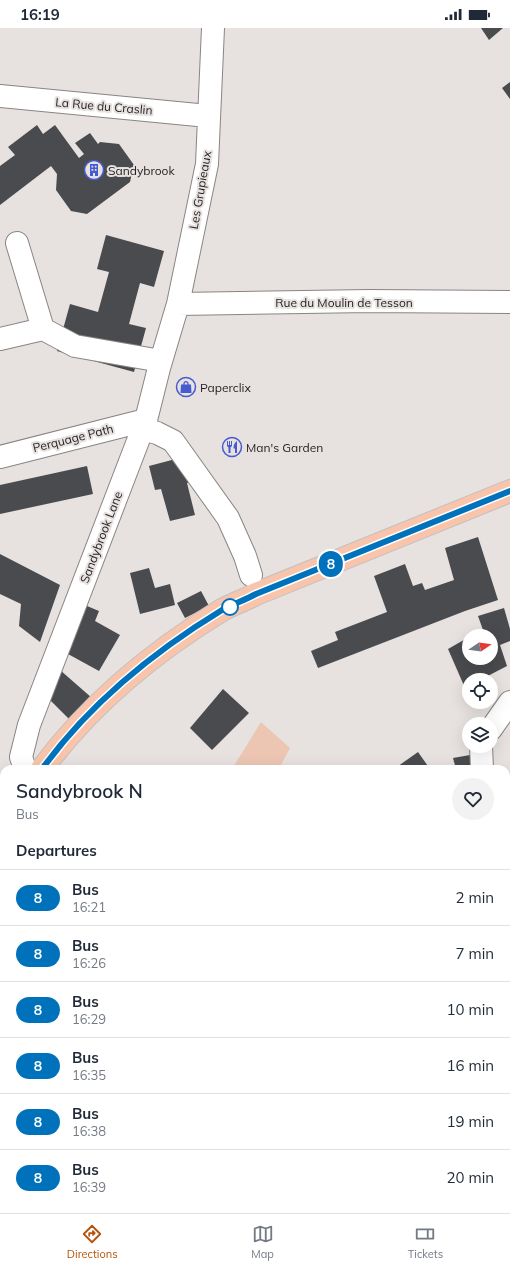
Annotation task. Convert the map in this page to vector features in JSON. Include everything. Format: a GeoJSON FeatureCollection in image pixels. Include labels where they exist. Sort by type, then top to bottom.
{"type":"FeatureCollection","features":[{"type":"Feature","properties":{"kind":"main road"},"geometry":{"type":"LineString","coordinates":[[45,765],[98,704],[131,674],[178,639],[224,610],[256,594],[510,491]]}},
{"type":"Feature","properties":{"kind":"street","name":"Les Grupieaux"},"geometry":{"type":"LineString","coordinates":[[178,304],[207,164],[213,28]]}},
{"type":"Feature","properties":{"kind":"street","name":"La Rue du Craslin"},"geometry":{"type":"LineString","coordinates":[[0,96],[208,116]]}},
{"type":"Feature","properties":{"kind":"street"},"geometry":{"type":"LineString","coordinates":[[17,243],[43,329]]}},
{"type":"Feature","properties":{"kind":"street","name":"Rue du Moulin de Tesson"},"geometry":{"type":"LineString","coordinates":[[178,304],[369,301],[510,302]]}},
{"type":"Feature","properties":{"kind":"street","name":"Sandybrook Lane"},"geometry":{"type":"LineString","coordinates":[[24,765],[21,757],[29,725],[144,424],[178,304]]}},
{"type":"Feature","properties":{"kind":"street"},"geometry":{"type":"LineString","coordinates":[[0,339],[43,329],[75,346],[161,361]]}},
{"type":"Feature","properties":{"kind":"street"},"geometry":{"type":"LineString","coordinates":[[144,424],[173,441],[228,518],[245,556],[251,575]]}},
{"type":"Feature","properties":{"kind":"street","name":"Perquage Path"},"geometry":{"type":"LineString","coordinates":[[0,457],[144,424]]}},
{"type":"Feature","properties":{"kind":"street"},"geometry":{"type":"LineString","coordinates":[[498,719],[510,702]]}},
{"type":"Feature","properties":{"kind":"street"},"geometry":{"type":"LineString","coordinates":[[481,753],[482,765]]}},
{"type":"Feature","properties":{"kind":"shaded area"},"geometry":{"type":"Polygon","coordinates":[[[261,722],[290,748],[281,765],[234,765],[261,722]]]}},
{"type":"Feature","properties":{"kind":"building"},"geometry":{"type":"Polygon","coordinates":[[[481,28],[503,28],[489,40],[481,28]]]}},
{"type":"Feature","properties":{"kind":"building"},"geometry":{"type":"Polygon","coordinates":[[[510,82],[510,99],[502,88],[510,82]]]}},
{"type":"Feature","properties":{"kind":"building","name":"Sandybrook"},"geometry":{"type":"Polygon","coordinates":[[[37,125],[43,134],[55,125],[79,158],[84,154],[75,143],[90,133],[98,144],[100,142],[119,144],[134,165],[130,182],[87,214],[71,211],[56,190],[57,174],[51,166],[0,205],[0,166],[15,155],[8,147],[37,125]]]}},
{"type":"Feature","properties":{"kind":"building"},"geometry":{"type":"Polygon","coordinates":[[[106,235],[164,251],[154,287],[140,283],[129,324],[146,328],[134,372],[57,351],[70,304],[98,312],[109,272],[97,269],[106,235]]]}},
{"type":"Feature","properties":{"kind":"building"},"geometry":{"type":"Polygon","coordinates":[[[187,456],[193,481],[187,483],[195,515],[170,521],[161,489],[155,490],[149,466],[187,456]]]}},
{"type":"Feature","properties":{"kind":"building"},"geometry":{"type":"Polygon","coordinates":[[[87,466],[93,494],[0,514],[0,485],[87,466]]]}},
{"type":"Feature","properties":{"kind":"building"},"geometry":{"type":"Polygon","coordinates":[[[478,537],[498,600],[465,611],[318,668],[311,651],[338,640],[335,632],[387,612],[374,576],[405,564],[413,586],[422,583],[425,590],[454,580],[445,548],[478,537]]]}},
{"type":"Feature","properties":{"kind":"building"},"geometry":{"type":"Polygon","coordinates":[[[0,554],[60,585],[40,642],[19,626],[21,604],[0,594],[0,554]]]}},
{"type":"Feature","properties":{"kind":"building"},"geometry":{"type":"Polygon","coordinates":[[[149,568],[155,588],[170,584],[175,605],[140,614],[130,573],[149,568]]]}},
{"type":"Feature","properties":{"kind":"building"},"geometry":{"type":"Polygon","coordinates":[[[201,591],[209,606],[185,618],[177,603],[201,591]]]}},
{"type":"Feature","properties":{"kind":"building"},"geometry":{"type":"Polygon","coordinates":[[[87,606],[99,611],[95,621],[120,635],[99,671],[68,654],[87,606]]]}},
{"type":"Feature","properties":{"kind":"building"},"geometry":{"type":"Polygon","coordinates":[[[504,608],[510,629],[510,641],[500,645],[507,666],[494,673],[462,673],[462,681],[448,649],[462,641],[462,665],[498,665],[498,629],[483,629],[478,616],[504,608]]]}},
{"type":"Feature","properties":{"kind":"building"},"geometry":{"type":"Polygon","coordinates":[[[60,670],[92,698],[71,721],[49,699],[60,670]]]}},
{"type":"Feature","properties":{"kind":"building"},"geometry":{"type":"Polygon","coordinates":[[[223,689],[249,713],[212,750],[190,728],[223,689]]]}},
{"type":"Feature","properties":{"kind":"building"},"geometry":{"type":"Polygon","coordinates":[[[418,752],[427,765],[400,765],[418,752]]]}},
{"type":"Feature","properties":{"kind":"building"},"geometry":{"type":"Polygon","coordinates":[[[470,755],[471,765],[455,765],[453,758],[470,755]]]}},
{"type":"Feature","properties":{"kind":"bus line","name":"8"},"geometry":{"type":"LineString","coordinates":[[45,765],[98,704],[131,674],[178,639],[224,610],[256,594],[510,491]]}},
{"type":"Feature","properties":{"kind":"place","name":"Sandybrook"},"geometry":{"type":"Point","coordinates":[94,170]}},
{"type":"Feature","properties":{"kind":"place","name":"Paperclix"},"geometry":{"type":"Point","coordinates":[186,387]}},
{"type":"Feature","properties":{"kind":"place","name":"Man's Garden"},"geometry":{"type":"Point","coordinates":[232,447]}}]}
